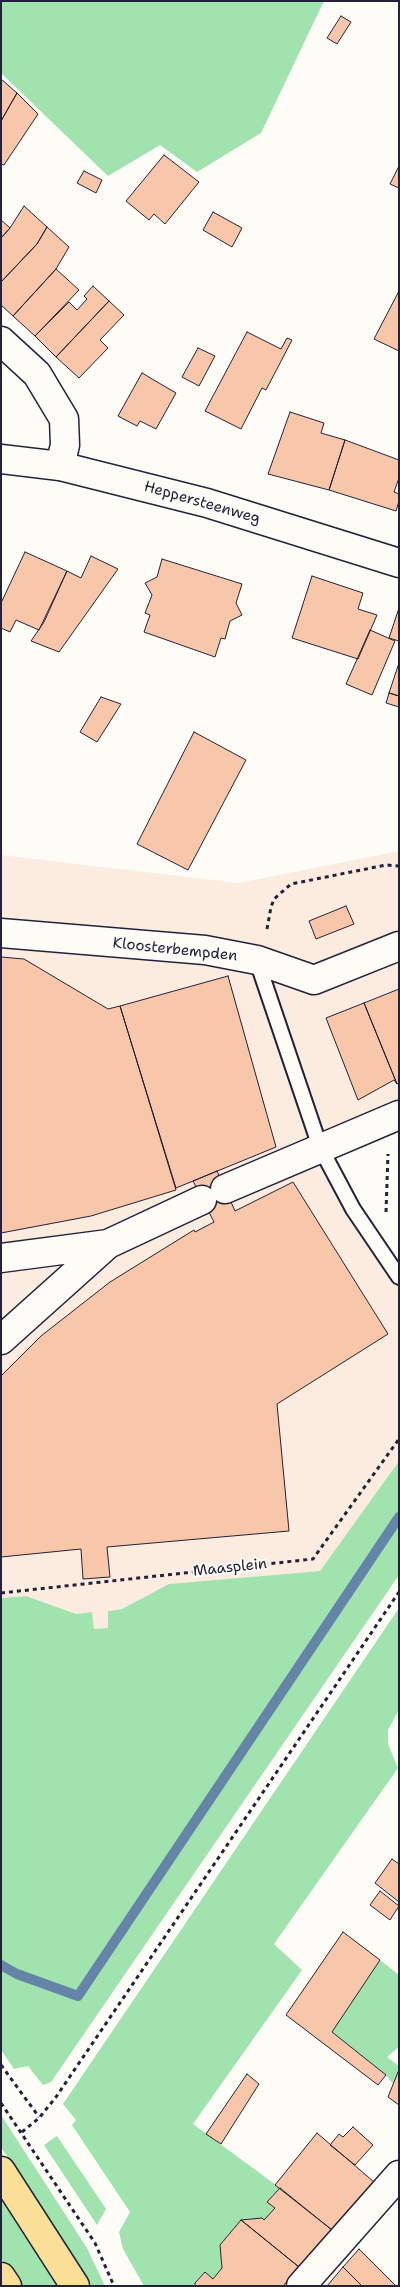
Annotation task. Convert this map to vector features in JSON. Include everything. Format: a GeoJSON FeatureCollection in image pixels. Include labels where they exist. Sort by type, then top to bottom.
{"type":"FeatureCollection","features":[{"type":"Feature","properties":{"kind":"main road"},"geometry":{"type":"LineString","coordinates":[[1,2171],[75,2286]]}},
{"type":"Feature","properties":{"kind":"main road"},"geometry":{"type":"LineString","coordinates":[[1,2277],[7,2286]]}},
{"type":"Feature","properties":{"kind":"street"},"geometry":{"type":"LineString","coordinates":[[1,341],[37,374],[64,419],[65,445],[60,466]]}},
{"type":"Feature","properties":{"kind":"street","name":"Heppersteenweg"},"geometry":{"type":"LineString","coordinates":[[1,460],[60,466],[207,503],[399,563]]}},
{"type":"Feature","properties":{"kind":"street","name":"Kloosterbempden"},"geometry":{"type":"LineString","coordinates":[[1,933],[205,950],[257,960],[314,980],[399,946]]}},
{"type":"Feature","properties":{"kind":"street"},"geometry":{"type":"LineString","coordinates":[[1,1340],[108,1244],[320,1147],[399,1114]]}},
{"type":"Feature","properties":{"kind":"street"},"geometry":{"type":"LineString","coordinates":[[1,1258],[108,1244]]}},
{"type":"Feature","properties":{"kind":"street"},"geometry":{"type":"LineString","coordinates":[[301,2286],[399,2175]]}},
{"type":"Feature","properties":{"kind":"lane"},"geometry":{"type":"LineString","coordinates":[[257,960],[320,1147],[353,1209],[399,1277]]}},
{"type":"Feature","properties":{"kind":"path"},"geometry":{"type":"LineString","coordinates":[[257,960],[274,899],[284,888],[298,881],[386,865],[399,866]]}},
{"type":"Feature","properties":{"kind":"path"},"geometry":{"type":"LineString","coordinates":[[381,1253],[386,1226],[388,1153]]}},
{"type":"Feature","properties":{"kind":"path","name":"Maasplein"},"geometry":{"type":"LineString","coordinates":[[1,1593],[313,1559],[399,1439]]}},
{"type":"Feature","properties":{"kind":"path"},"geometry":{"type":"LineString","coordinates":[[22,2132],[39,2118],[56,2097],[399,1592]]}},
{"type":"Feature","properties":{"kind":"path"},"geometry":{"type":"LineString","coordinates":[[1,2065],[39,2118]]}},
{"type":"Feature","properties":{"kind":"path"},"geometry":{"type":"LineString","coordinates":[[1,2104],[22,2132],[95,2243],[114,2286]]}},
{"type":"Feature","properties":{"kind":"shaded area"},"geometry":{"type":"Polygon","coordinates":[[[399,851],[399,1124],[327,1159],[399,1274],[399,1461],[320,1571],[169,1584],[122,1609],[108,1611],[108,1628],[94,1629],[92,1612],[76,1614],[26,1596],[1,1598],[1,855],[239,883],[399,851]]]}},
{"type":"Feature","properties":{"kind":"green space"},"geometry":{"type":"Polygon","coordinates":[[[1,1],[324,1],[261,133],[197,172],[160,145],[108,176],[1,73],[1,1]]]}},
{"type":"Feature","properties":{"kind":"green space"},"geometry":{"type":"Polygon","coordinates":[[[399,1461],[399,1575],[51,2082],[43,2085],[28,2066],[14,2069],[1,2050],[1,1598],[26,1596],[76,1614],[92,1612],[94,1629],[108,1628],[108,1611],[122,1609],[169,1584],[320,1571],[399,1461]]]}},
{"type":"Feature","properties":{"kind":"green space"},"geometry":{"type":"Polygon","coordinates":[[[399,1608],[399,1710],[388,1730],[388,1744],[398,1768],[274,1944],[302,1970],[193,2124],[280,2188],[267,2202],[275,2208],[264,2220],[262,2218],[241,2220],[220,2245],[222,2268],[213,2279],[205,2272],[195,2283],[195,2286],[144,2286],[123,2249],[119,2232],[130,2212],[72,2125],[76,2120],[63,2104],[399,1608]]]}},
{"type":"Feature","properties":{"kind":"green space"},"geometry":{"type":"Polygon","coordinates":[[[380,1960],[399,1975],[399,2047],[387,2057],[399,2066],[399,2071],[393,2084],[386,2075],[332,2032],[380,1960]]]}},
{"type":"Feature","properties":{"kind":"green space"},"geometry":{"type":"Polygon","coordinates":[[[1,2115],[87,2248],[105,2286],[92,2286],[1,2147],[1,2115]]]}},
{"type":"Feature","properties":{"kind":"green space"},"geometry":{"type":"Polygon","coordinates":[[[57,2136],[106,2209],[97,2225],[44,2145],[57,2136]]]}},
{"type":"Feature","properties":{"kind":"green space"},"geometry":{"type":"Polygon","coordinates":[[[1,2195],[61,2286],[19,2286],[1,2258],[1,2195]]]}},
{"type":"Feature","properties":{"kind":"building"},"geometry":{"type":"Polygon","coordinates":[[[341,16],[351,22],[337,44],[327,38],[341,16]]]}},
{"type":"Feature","properties":{"kind":"building"},"geometry":{"type":"Polygon","coordinates":[[[1,79],[17,93],[1,121],[1,79]]]}},
{"type":"Feature","properties":{"kind":"building"},"geometry":{"type":"Polygon","coordinates":[[[17,93],[38,114],[4,165],[1,164],[1,121],[17,93]]]}},
{"type":"Feature","properties":{"kind":"building"},"geometry":{"type":"Polygon","coordinates":[[[164,155],[199,182],[165,224],[154,214],[149,220],[126,201],[164,155]]]}},
{"type":"Feature","properties":{"kind":"building"},"geometry":{"type":"Polygon","coordinates":[[[399,168],[399,188],[390,184],[399,168]]]}},
{"type":"Feature","properties":{"kind":"building"},"geometry":{"type":"Polygon","coordinates":[[[84,171],[102,180],[96,193],[77,183],[84,171]]]}},
{"type":"Feature","properties":{"kind":"building"},"geometry":{"type":"Polygon","coordinates":[[[24,206],[47,227],[37,244],[1,282],[1,238],[24,206]]]}},
{"type":"Feature","properties":{"kind":"building"},"geometry":{"type":"Polygon","coordinates":[[[213,212],[242,228],[232,247],[203,230],[213,212]]]}},
{"type":"Feature","properties":{"kind":"building"},"geometry":{"type":"Polygon","coordinates":[[[1,220],[10,228],[1,238],[1,220]]]}},
{"type":"Feature","properties":{"kind":"building"},"geometry":{"type":"Polygon","coordinates":[[[47,227],[69,247],[56,269],[13,316],[1,305],[1,282],[37,244],[47,227]]]}},
{"type":"Feature","properties":{"kind":"building"},"geometry":{"type":"Polygon","coordinates":[[[56,269],[79,290],[35,336],[13,316],[56,269]]]}},
{"type":"Feature","properties":{"kind":"building"},"geometry":{"type":"Polygon","coordinates":[[[93,286],[109,301],[56,357],[35,336],[69,302],[77,310],[87,299],[84,296],[93,286]]]}},
{"type":"Feature","properties":{"kind":"building"},"geometry":{"type":"Polygon","coordinates":[[[399,291],[399,351],[374,339],[399,291]]]}},
{"type":"Feature","properties":{"kind":"building"},"geometry":{"type":"Polygon","coordinates":[[[109,301],[124,315],[100,340],[108,348],[79,378],[56,357],[109,301]]]}},
{"type":"Feature","properties":{"kind":"building"},"geometry":{"type":"Polygon","coordinates":[[[247,332],[281,349],[287,338],[292,340],[266,390],[262,388],[241,429],[205,411],[247,332]]]}},
{"type":"Feature","properties":{"kind":"building"},"geometry":{"type":"Polygon","coordinates":[[[198,348],[215,356],[199,386],[182,377],[198,348]]]}},
{"type":"Feature","properties":{"kind":"building"},"geometry":{"type":"Polygon","coordinates":[[[142,373],[176,393],[156,429],[140,421],[137,426],[118,416],[142,373]]]}},
{"type":"Feature","properties":{"kind":"building"},"geometry":{"type":"Polygon","coordinates":[[[290,412],[324,423],[321,433],[345,440],[329,490],[268,474],[290,412]]]}},
{"type":"Feature","properties":{"kind":"building"},"geometry":{"type":"Polygon","coordinates":[[[345,440],[399,460],[399,478],[394,492],[399,494],[396,511],[329,490],[345,440]]]}},
{"type":"Feature","properties":{"kind":"building"},"geometry":{"type":"Polygon","coordinates":[[[25,552],[67,571],[39,630],[16,620],[10,632],[1,628],[1,603],[25,552]]]}},
{"type":"Feature","properties":{"kind":"building"},"geometry":{"type":"Polygon","coordinates":[[[91,556],[118,569],[59,652],[31,641],[44,622],[67,571],[81,578],[91,556]]]}},
{"type":"Feature","properties":{"kind":"building"},"geometry":{"type":"Polygon","coordinates":[[[162,559],[242,584],[236,603],[242,615],[230,621],[225,639],[221,638],[215,657],[144,632],[150,615],[145,613],[152,595],[145,583],[157,577],[162,559]]]}},
{"type":"Feature","properties":{"kind":"building"},"geometry":{"type":"Polygon","coordinates":[[[312,576],[363,593],[358,609],[377,615],[358,659],[292,638],[312,576]]]}},
{"type":"Feature","properties":{"kind":"building"},"geometry":{"type":"Polygon","coordinates":[[[399,608],[399,641],[389,638],[399,608]]]}},
{"type":"Feature","properties":{"kind":"building"},"geometry":{"type":"Polygon","coordinates":[[[370,630],[395,641],[372,695],[346,684],[370,630]]]}},
{"type":"Feature","properties":{"kind":"building"},"geometry":{"type":"Polygon","coordinates":[[[399,663],[399,696],[389,693],[399,663]]]}},
{"type":"Feature","properties":{"kind":"building"},"geometry":{"type":"Polygon","coordinates":[[[389,693],[399,696],[399,707],[386,703],[389,693]]]}},
{"type":"Feature","properties":{"kind":"building"},"geometry":{"type":"Polygon","coordinates":[[[101,697],[121,704],[97,742],[80,732],[101,697]]]}},
{"type":"Feature","properties":{"kind":"building"},"geometry":{"type":"Polygon","coordinates":[[[194,732],[246,760],[188,870],[137,844],[194,732]]]}},
{"type":"Feature","properties":{"kind":"building"},"geometry":{"type":"Polygon","coordinates":[[[346,906],[354,924],[316,939],[309,921],[346,906]]]}},
{"type":"Feature","properties":{"kind":"building"},"geometry":{"type":"Polygon","coordinates":[[[1,957],[24,959],[108,1009],[120,1006],[176,1190],[91,1216],[1,1233],[1,957]]]}},
{"type":"Feature","properties":{"kind":"building"},"geometry":{"type":"Polygon","coordinates":[[[228,976],[276,1147],[176,1188],[120,1006],[228,976]]]}},
{"type":"Feature","properties":{"kind":"building"},"geometry":{"type":"Polygon","coordinates":[[[399,989],[399,1083],[397,1084],[364,1003],[399,989]]]}},
{"type":"Feature","properties":{"kind":"building"},"geometry":{"type":"Polygon","coordinates":[[[364,1003],[397,1084],[394,1080],[358,1100],[326,1018],[364,1003]]]}},
{"type":"Feature","properties":{"kind":"building"},"geometry":{"type":"Polygon","coordinates":[[[217,1171],[235,1211],[293,1182],[388,1334],[277,1404],[289,1531],[107,1547],[110,1577],[83,1579],[81,1549],[1,1557],[1,1376],[41,1336],[110,1282],[194,1230],[195,1232],[214,1222],[193,1181],[217,1171]]]}},
{"type":"Feature","properties":{"kind":"building"},"geometry":{"type":"Polygon","coordinates":[[[392,1859],[399,1864],[399,1902],[375,1883],[392,1859]]]}},
{"type":"Feature","properties":{"kind":"building"},"geometry":{"type":"Polygon","coordinates":[[[380,1891],[399,1906],[390,1920],[370,1905],[380,1891]]]}},
{"type":"Feature","properties":{"kind":"building"},"geometry":{"type":"Polygon","coordinates":[[[343,1932],[380,1960],[332,2032],[386,2075],[378,2085],[286,2015],[343,1932]]]}},
{"type":"Feature","properties":{"kind":"building"},"geometry":{"type":"Polygon","coordinates":[[[399,2071],[399,2105],[388,2097],[399,2071]]]}},
{"type":"Feature","properties":{"kind":"building"},"geometry":{"type":"Polygon","coordinates":[[[247,2074],[259,2084],[221,2144],[206,2134],[247,2074]]]}},
{"type":"Feature","properties":{"kind":"building"},"geometry":{"type":"Polygon","coordinates":[[[353,2127],[373,2145],[355,2165],[330,2145],[339,2134],[343,2137],[353,2127]]]}},
{"type":"Feature","properties":{"kind":"building"},"geometry":{"type":"Polygon","coordinates":[[[317,2133],[374,2182],[332,2230],[275,2185],[317,2133]]]}},
{"type":"Feature","properties":{"kind":"building"},"geometry":{"type":"Polygon","coordinates":[[[280,2188],[332,2230],[299,2267],[241,2220],[262,2218],[264,2220],[275,2208],[267,2202],[280,2188]]]}},
{"type":"Feature","properties":{"kind":"building"},"geometry":{"type":"Polygon","coordinates":[[[241,2220],[299,2267],[283,2286],[195,2286],[195,2283],[205,2272],[213,2279],[222,2268],[220,2245],[241,2220]]]}},
{"type":"Feature","properties":{"kind":"building"},"geometry":{"type":"Polygon","coordinates":[[[359,2249],[396,2286],[362,2286],[343,2267],[359,2249]]]}},
{"type":"Feature","properties":{"kind":"building"},"geometry":{"type":"Polygon","coordinates":[[[343,2267],[362,2286],[327,2286],[343,2267]]]}},
{"type":"Feature","properties":{"kind":"waterway"},"geometry":{"type":"LineString","coordinates":[[1,1965],[17,1974],[78,1996],[399,1517]]}}]}
